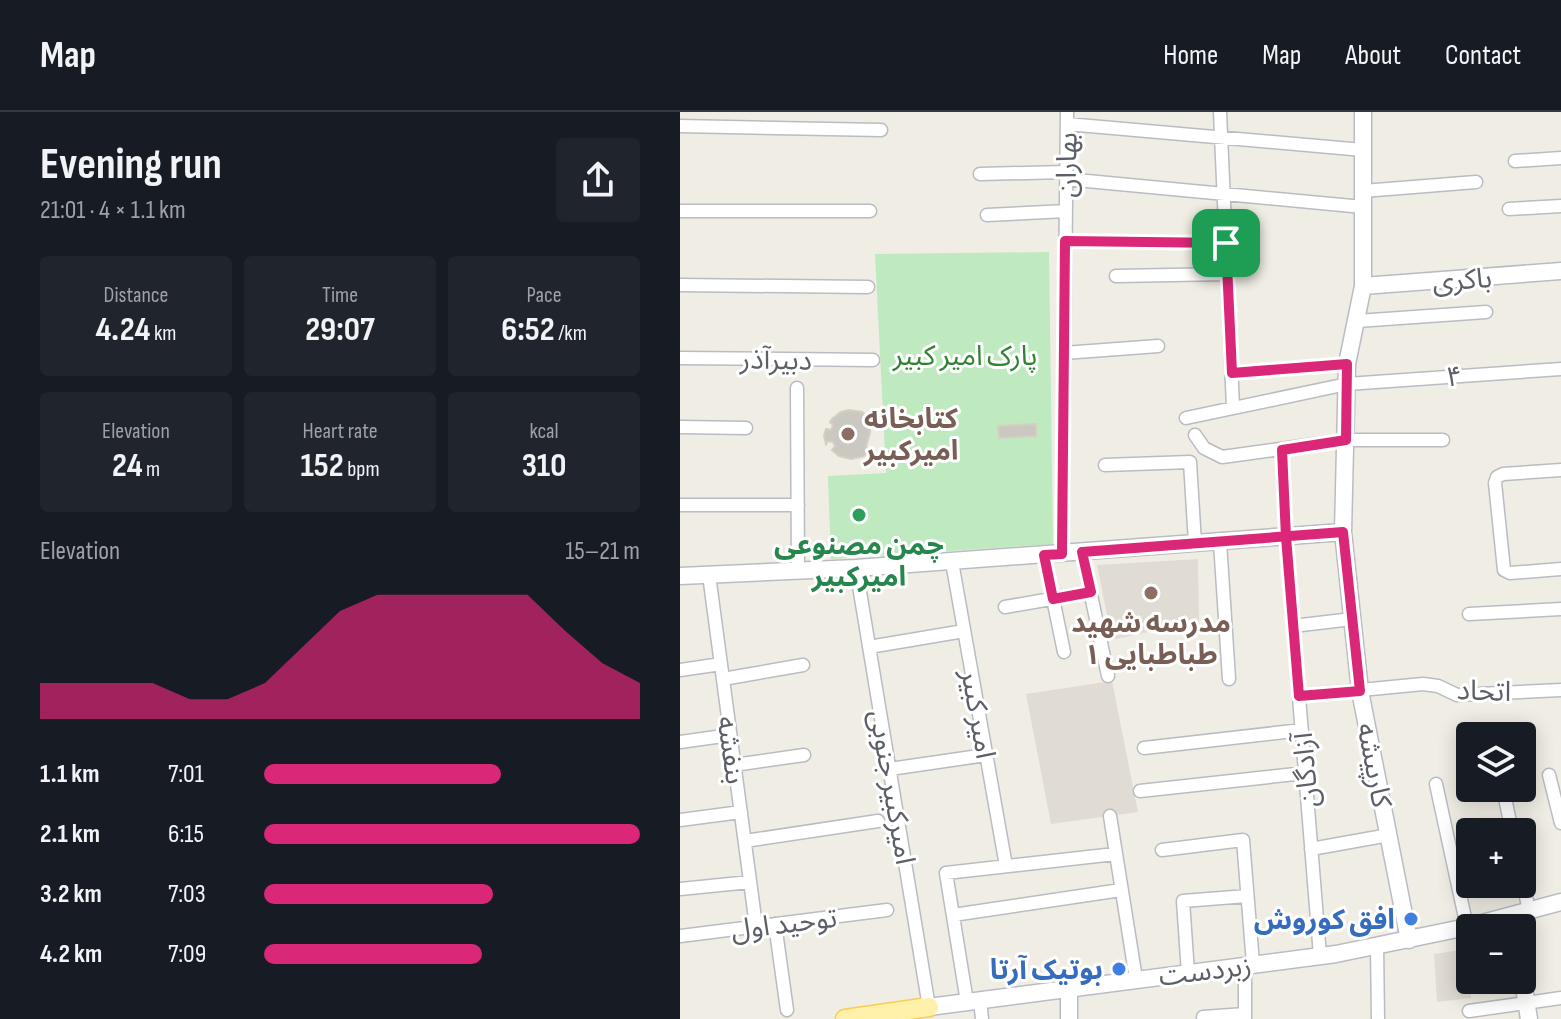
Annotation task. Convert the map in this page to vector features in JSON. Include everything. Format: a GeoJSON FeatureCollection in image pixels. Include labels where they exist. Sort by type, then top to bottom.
{"type":"FeatureCollection","features":[{"type":"Feature","properties":{"kind":"main road","name":"کارپیشه"},"geometry":{"type":"LineString","coordinates":[[1363,112],[1363,286],[1347,364],[1343,532],[1360,691],[1409,940]]}},
{"type":"Feature","properties":{"kind":"main road","name":"باکری"},"geometry":{"type":"LineString","coordinates":[[1363,286],[1561,271]]}},
{"type":"Feature","properties":{"kind":"main road"},"geometry":{"type":"LineString","coordinates":[[680,576],[952,562],[1343,532]]}},
{"type":"Feature","properties":{"kind":"main road","name":"زبردست"},"geometry":{"type":"LineString","coordinates":[[1530,914],[1561,902]]}},
{"type":"Feature","properties":{"kind":"main road","name":"زبردست"},"geometry":{"type":"LineString","coordinates":[[845,1019],[1320,956],[1456,929]]}},
{"type":"Feature","properties":{"kind":"main road"},"geometry":{"type":"LineString","coordinates":[[1069,988],[1069,1019]]}},
{"type":"Feature","properties":{"kind":"street"},"geometry":{"type":"LineString","coordinates":[[1220,112],[1233,407]]}},
{"type":"Feature","properties":{"kind":"street"},"geometry":{"type":"LineString","coordinates":[[1067,118],[1221,138],[1363,150]]}},
{"type":"Feature","properties":{"kind":"street","name":"بهاران"},"geometry":{"type":"LineString","coordinates":[[1062,554],[1067,118]]}},
{"type":"Feature","properties":{"kind":"street"},"geometry":{"type":"LineString","coordinates":[[680,126],[881,130]]}},
{"type":"Feature","properties":{"kind":"street"},"geometry":{"type":"LineString","coordinates":[[1515,161],[1561,158]]}},
{"type":"Feature","properties":{"kind":"street"},"geometry":{"type":"LineString","coordinates":[[980,174],[1066,176],[1224,194],[1363,199],[1476,182]]}},
{"type":"Feature","properties":{"kind":"street"},"geometry":{"type":"LineString","coordinates":[[1509,209],[1561,206]]}},
{"type":"Feature","properties":{"kind":"street"},"geometry":{"type":"LineString","coordinates":[[680,211],[870,211]]}},
{"type":"Feature","properties":{"kind":"street"},"geometry":{"type":"LineString","coordinates":[[987,215],[1066,211]]}},
{"type":"Feature","properties":{"kind":"street"},"geometry":{"type":"LineString","coordinates":[[1065,241],[1226,243]]}},
{"type":"Feature","properties":{"kind":"street"},"geometry":{"type":"LineString","coordinates":[[1116,276],[1227,274]]}},
{"type":"Feature","properties":{"kind":"street"},"geometry":{"type":"LineString","coordinates":[[680,285],[868,287]]}},
{"type":"Feature","properties":{"kind":"street"},"geometry":{"type":"LineString","coordinates":[[1357,321],[1486,312]]}},
{"type":"Feature","properties":{"kind":"street"},"geometry":{"type":"LineString","coordinates":[[1064,353],[1158,346]]}},
{"type":"Feature","properties":{"kind":"street","name":"دبیرآذر"},"geometry":{"type":"LineString","coordinates":[[680,358],[873,360]]}},
{"type":"Feature","properties":{"kind":"street"},"geometry":{"type":"LineString","coordinates":[[1232,373],[1347,364]]}},
{"type":"Feature","properties":{"kind":"street","name":"۴"},"geometry":{"type":"LineString","coordinates":[[1186,418],[1347,384],[1561,369]]}},
{"type":"Feature","properties":{"kind":"street"},"geometry":{"type":"LineString","coordinates":[[797,388],[798,571]]}},
{"type":"Feature","properties":{"kind":"street"},"geometry":{"type":"LineString","coordinates":[[680,427],[746,428]]}},
{"type":"Feature","properties":{"kind":"street"},"geometry":{"type":"LineString","coordinates":[[1195,435],[1204,448],[1222,457],[1346,440],[1443,440]]}},
{"type":"Feature","properties":{"kind":"street","name":"آزادگان"},"geometry":{"type":"LineString","coordinates":[[1282,450],[1286,537],[1320,956]]}},
{"type":"Feature","properties":{"kind":"street"},"geometry":{"type":"LineString","coordinates":[[1105,465],[1190,462],[1195,543]]}},
{"type":"Feature","properties":{"kind":"street"},"geometry":{"type":"LineString","coordinates":[[1561,470],[1503,474],[1497,477],[1495,483],[1504,570],[1510,573],[1561,569]]}},
{"type":"Feature","properties":{"kind":"street"},"geometry":{"type":"LineString","coordinates":[[680,505],[798,505]]}},
{"type":"Feature","properties":{"kind":"street"},"geometry":{"type":"LineString","coordinates":[[1220,542],[1229,679]]}},
{"type":"Feature","properties":{"kind":"street"},"geometry":{"type":"LineString","coordinates":[[1082,552],[1108,676]]}},
{"type":"Feature","properties":{"kind":"street"},"geometry":{"type":"LineString","coordinates":[[1044,555],[1064,652]]}},
{"type":"Feature","properties":{"kind":"street","name":"امیر کبیر"},"geometry":{"type":"LineString","coordinates":[[952,562],[1006,866]]}},
{"type":"Feature","properties":{"kind":"street","name":"امیرکبیر جنوبی"},"geometry":{"type":"LineString","coordinates":[[856,568],[929,1007]]}},
{"type":"Feature","properties":{"kind":"street","name":"بنفشه"},"geometry":{"type":"LineString","coordinates":[[709,575],[756,926]]}},
{"type":"Feature","properties":{"kind":"street"},"geometry":{"type":"LineString","coordinates":[[1005,607],[1091,592]]}},
{"type":"Feature","properties":{"kind":"street"},"geometry":{"type":"LineString","coordinates":[[1469,614],[1561,609]]}},
{"type":"Feature","properties":{"kind":"street"},"geometry":{"type":"LineString","coordinates":[[1293,626],[1352,619]]}},
{"type":"Feature","properties":{"kind":"street"},"geometry":{"type":"LineString","coordinates":[[869,647],[964,631]]}},
{"type":"Feature","properties":{"kind":"street"},"geometry":{"type":"LineString","coordinates":[[680,670],[721,664]]}},
{"type":"Feature","properties":{"kind":"street"},"geometry":{"type":"LineString","coordinates":[[723,679],[803,665]]}},
{"type":"Feature","properties":{"kind":"street","name":"اتحاد"},"geometry":{"type":"LineString","coordinates":[[1299,696],[1423,684],[1438,686],[1457,695],[1561,690]]}},
{"type":"Feature","properties":{"kind":"street"},"geometry":{"type":"LineString","coordinates":[[1144,748],[1302,730]]}},
{"type":"Feature","properties":{"kind":"street"},"geometry":{"type":"LineString","coordinates":[[680,742],[730,735]]}},
{"type":"Feature","properties":{"kind":"street"},"geometry":{"type":"LineString","coordinates":[[734,765],[804,755]]}},
{"type":"Feature","properties":{"kind":"street"},"geometry":{"type":"LineString","coordinates":[[890,769],[986,755]]}},
{"type":"Feature","properties":{"kind":"street"},"geometry":{"type":"LineString","coordinates":[[1140,791],[1305,773]]}},
{"type":"Feature","properties":{"kind":"street"},"geometry":{"type":"LineString","coordinates":[[1549,775],[1561,821]]}},
{"type":"Feature","properties":{"kind":"street"},"geometry":{"type":"LineString","coordinates":[[1436,784],[1464,914]]}},
{"type":"Feature","properties":{"kind":"street"},"geometry":{"type":"LineString","coordinates":[[680,820],[741,812]]}},
{"type":"Feature","properties":{"kind":"street"},"geometry":{"type":"LineString","coordinates":[[1110,816],[1136,979]]}},
{"type":"Feature","properties":{"kind":"street"},"geometry":{"type":"LineString","coordinates":[[745,841],[878,821]]}},
{"type":"Feature","properties":{"kind":"street"},"geometry":{"type":"LineString","coordinates":[[1311,849],[1389,835]]}},
{"type":"Feature","properties":{"kind":"street"},"geometry":{"type":"LineString","coordinates":[[1162,850],[1243,840],[1249,965],[1245,1017],[1203,1017]]}},
{"type":"Feature","properties":{"kind":"street"},"geometry":{"type":"LineString","coordinates":[[982,1019],[973,1001],[946,873],[1115,854]]}},
{"type":"Feature","properties":{"kind":"street"},"geometry":{"type":"LineString","coordinates":[[680,889],[750,882]]}},
{"type":"Feature","properties":{"kind":"street"},"geometry":{"type":"LineString","coordinates":[[953,915],[1121,890]]}},
{"type":"Feature","properties":{"kind":"street"},"geometry":{"type":"LineString","coordinates":[[1188,973],[1183,901],[1247,896]]}},
{"type":"Feature","properties":{"kind":"street","name":"توحید اول"},"geometry":{"type":"LineString","coordinates":[[680,936],[887,910]]}},
{"type":"Feature","properties":{"kind":"street"},"geometry":{"type":"LineString","coordinates":[[775,924],[787,1010]]}},
{"type":"Feature","properties":{"kind":"street"},"geometry":{"type":"LineString","coordinates":[[1374,1019],[1377,946]]}},
{"type":"Feature","properties":{"kind":"street"},"geometry":{"type":"LineString","coordinates":[[1469,1011],[1528,1011],[1561,998]]}},
{"type":"Feature","properties":{"kind":"shaded area","name":"مدرسه شهید طباطبایی ۱"},"geometry":{"type":"Polygon","coordinates":[[[1198,559],[1199,621],[1112,640],[1097,565],[1198,559]]]}},
{"type":"Feature","properties":{"kind":"shaded area"},"geometry":{"type":"Polygon","coordinates":[[[1112,681],[1138,812],[1051,824],[1026,694],[1112,681]]]}},
{"type":"Feature","properties":{"kind":"shaded area"},"geometry":{"type":"Polygon","coordinates":[[[1456,951],[1456,994],[1471,994],[1471,998],[1437,1002],[1434,954],[1456,951]]]}},
{"type":"Feature","properties":{"kind":"green space","name":"پارک امیر کبیر"},"geometry":{"type":"Polygon","coordinates":[[[1049,252],[1053,544],[831,559],[828,476],[886,473],[875,254],[1049,252]]]}},
{"type":"Feature","properties":{"kind":"building","name":"کتابخانه امیرکبیر"},"geometry":{"type":"Polygon","coordinates":[[[849,410],[862,412],[868,417],[865,421],[870,427],[866,447],[870,451],[851,459],[839,456],[832,450],[835,446],[833,442],[826,444],[824,436],[826,429],[831,430],[832,419],[849,410]]]}},
{"type":"Feature","properties":{"kind":"building"},"geometry":{"type":"Polygon","coordinates":[[[1036,424],[1036,436],[999,438],[998,426],[1036,424]]]}},
{"type":"Feature","properties":{"kind":"place","name":"کتابخانه امیرکبیر"},"geometry":{"type":"Point","coordinates":[848,434]}},
{"type":"Feature","properties":{"kind":"place","name":"چمن مصنوعی امیرکبیر"},"geometry":{"type":"Point","coordinates":[859,515]}},
{"type":"Feature","properties":{"kind":"place","name":"مدرسه شهید طباطبایی ۱"},"geometry":{"type":"Point","coordinates":[1151,593]}},
{"type":"Feature","properties":{"kind":"place","name":"افق کوروش"},"geometry":{"type":"Point","coordinates":[1411,919]}},
{"type":"Feature","properties":{"kind":"place","name":"بوتیک آرتا"},"geometry":{"type":"Point","coordinates":[1119,969]}},
{"type":"Feature","properties":{"kind":"route"},"geometry":{"type":"LineString","coordinates":[[1226,243],[1065,241],[1062,554],[1044,555],[1053,599],[1091,592],[1082,552],[1286,537],[1343,532],[1360,691],[1299,696],[1286,537],[1282,450],[1346,440],[1347,364],[1232,373],[1226,243]]}}]}
